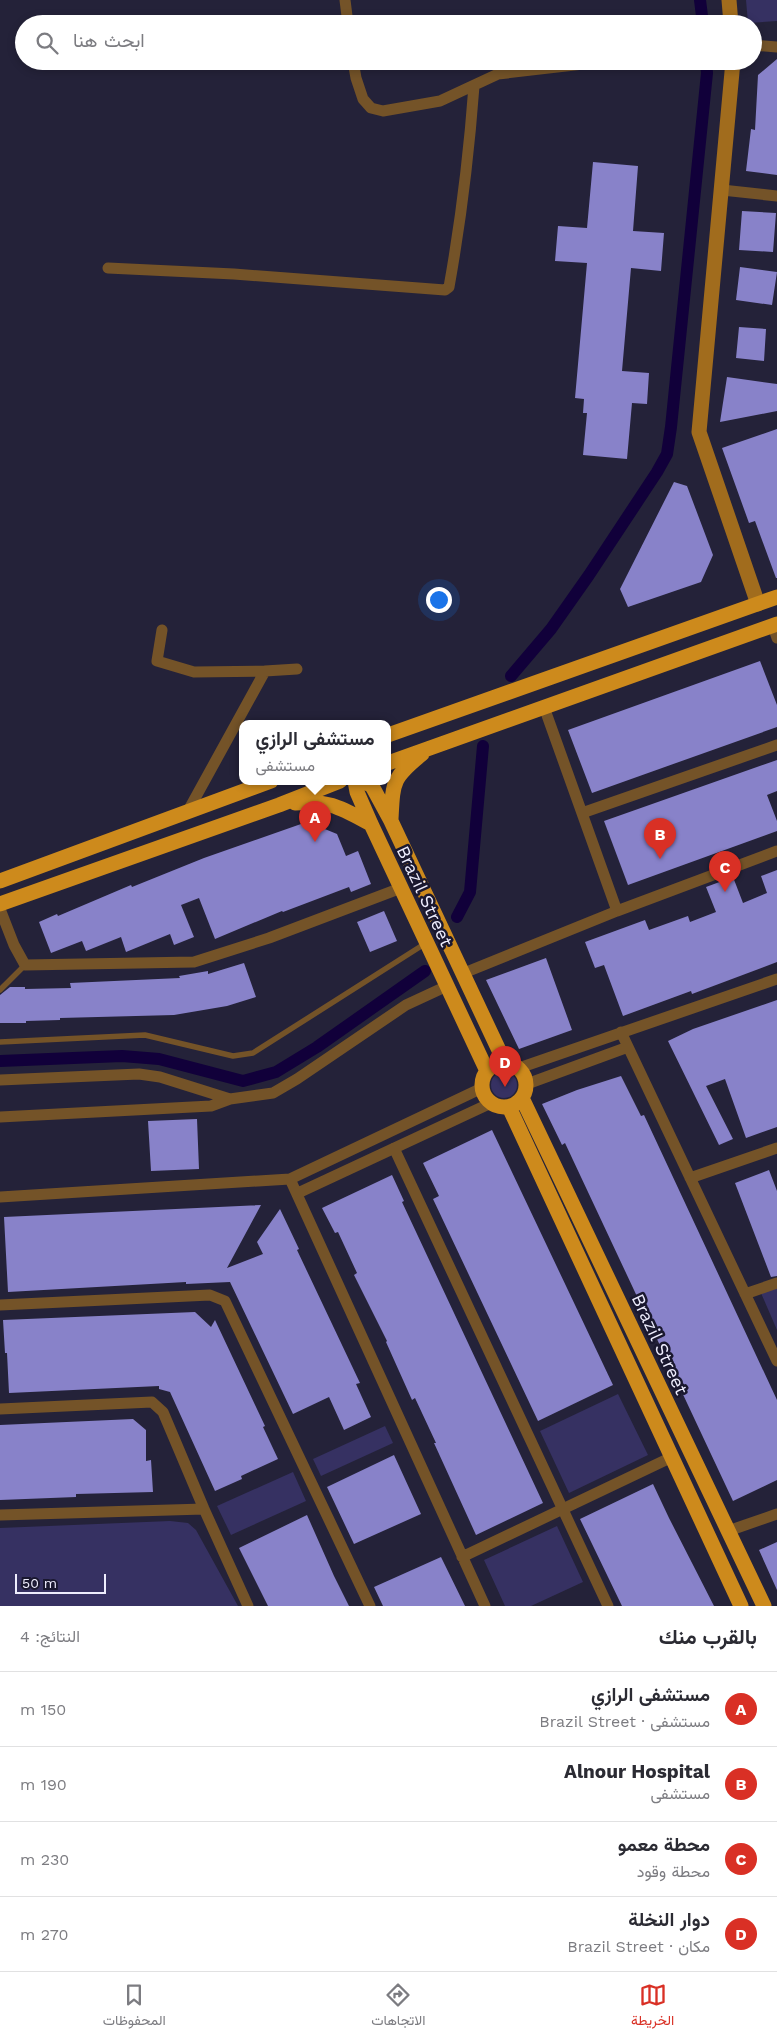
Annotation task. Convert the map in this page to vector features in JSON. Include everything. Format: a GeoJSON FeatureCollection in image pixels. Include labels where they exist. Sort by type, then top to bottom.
{"type":"FeatureCollection","features":[{"type":"Feature","properties":{"kind":"highway"},"geometry":{"type":"LineString","coordinates":[[391,734],[777,597]]}},
{"type":"Feature","properties":{"kind":"highway"},"geometry":{"type":"LineString","coordinates":[[391,762],[544,707],[776,629]]}},
{"type":"Feature","properties":{"kind":"highway","name":"Brazil Street"},"geometry":{"type":"LineString","coordinates":[[433,746],[401,771],[395,783],[392,796],[391,821],[464,973],[512,1065]]}},
{"type":"Feature","properties":{"kind":"highway"},"geometry":{"type":"LineString","coordinates":[[0,881],[259,785]]}},
{"type":"Feature","properties":{"kind":"highway"},"geometry":{"type":"LineString","coordinates":[[0,904],[279,805],[330,785]]}},
{"type":"Feature","properties":{"kind":"highway","name":"Brazil Street"},"geometry":{"type":"LineString","coordinates":[[356,785],[357,792],[400,888],[487,1071]]}},
{"type":"Feature","properties":{"kind":"highway"},"geometry":{"type":"LineString","coordinates":[[370,785],[391,821]]}},
{"type":"Feature","properties":{"kind":"highway"},"geometry":{"type":"LineString","coordinates":[[279,805],[318,802],[337,806],[371,824]]}},
{"type":"Feature","properties":{"kind":"highway"},"geometry":{"type":"LineString","coordinates":[[498,1063],[512,1065],[525,1076],[525,1091],[516,1104],[509,1107],[491,1103],[484,1096],[482,1088],[483,1078],[487,1071],[498,1063]]}},
{"type":"Feature","properties":{"kind":"highway","name":"Brazil Street"},"geometry":{"type":"LineString","coordinates":[[525,1091],[764,1606]]}},
{"type":"Feature","properties":{"kind":"highway"},"geometry":{"type":"LineString","coordinates":[[509,1107],[741,1606]]}},
{"type":"Feature","properties":{"kind":"main road"},"geometry":{"type":"LineString","coordinates":[[729,0],[730,15]]}},
{"type":"Feature","properties":{"kind":"main road"},"geometry":{"type":"LineString","coordinates":[[732,70],[699,432],[758,604]]}},
{"type":"Feature","properties":{"kind":"street"},"geometry":{"type":"LineString","coordinates":[[345,0],[347,15]]}},
{"type":"Feature","properties":{"kind":"street"},"geometry":{"type":"LineString","coordinates":[[762,46],[777,48]]}},
{"type":"Feature","properties":{"kind":"street"},"geometry":{"type":"LineString","coordinates":[[355,70],[363,99],[372,108],[383,111],[440,101],[498,74],[532,70]]}},
{"type":"Feature","properties":{"kind":"street"},"geometry":{"type":"LineString","coordinates":[[108,268],[234,274],[446,290],[449,287],[459,232],[469,155],[474,86]]}},
{"type":"Feature","properties":{"kind":"street"},"geometry":{"type":"LineString","coordinates":[[722,190],[777,196]]}},
{"type":"Feature","properties":{"kind":"street"},"geometry":{"type":"LineString","coordinates":[[162,630],[157,661],[194,672],[297,669]]}},
{"type":"Feature","properties":{"kind":"street"},"geometry":{"type":"LineString","coordinates":[[188,811],[265,671]]}},
{"type":"Feature","properties":{"kind":"street"},"geometry":{"type":"LineString","coordinates":[[544,707],[617,911]]}},
{"type":"Feature","properties":{"kind":"street"},"geometry":{"type":"LineString","coordinates":[[582,813],[777,745]]}},
{"type":"Feature","properties":{"kind":"street"},"geometry":{"type":"LineString","coordinates":[[464,973],[617,911],[777,852]]}},
{"type":"Feature","properties":{"kind":"street"},"geometry":{"type":"LineString","coordinates":[[0,909],[14,945],[25,965],[194,962],[269,938],[400,888]]}},
{"type":"Feature","properties":{"kind":"street"},"geometry":{"type":"LineString","coordinates":[[512,1065],[621,1032],[777,979]]}},
{"type":"Feature","properties":{"kind":"street"},"geometry":{"type":"LineString","coordinates":[[0,1117],[211,1106],[230,1099],[273,1093],[297,1079],[406,1005],[447,986]]}},
{"type":"Feature","properties":{"kind":"street"},"geometry":{"type":"LineString","coordinates":[[621,1032],[777,1360]]}},
{"type":"Feature","properties":{"kind":"street"},"geometry":{"type":"LineString","coordinates":[[525,1091],[628,1047]]}},
{"type":"Feature","properties":{"kind":"street"},"geometry":{"type":"LineString","coordinates":[[0,1080],[139,1074],[160,1077],[230,1099]]}},
{"type":"Feature","properties":{"kind":"street"},"geometry":{"type":"LineString","coordinates":[[0,1198],[290,1179],[482,1088]]}},
{"type":"Feature","properties":{"kind":"street"},"geometry":{"type":"LineString","coordinates":[[298,1193],[491,1103]]}},
{"type":"Feature","properties":{"kind":"street"},"geometry":{"type":"LineString","coordinates":[[394,1148],[608,1606]]}},
{"type":"Feature","properties":{"kind":"street"},"geometry":{"type":"LineString","coordinates":[[690,1178],[777,1148]]}},
{"type":"Feature","properties":{"kind":"street"},"geometry":{"type":"LineString","coordinates":[[290,1179],[485,1606]]}},
{"type":"Feature","properties":{"kind":"street"},"geometry":{"type":"LineString","coordinates":[[745,1294],[777,1283]]}},
{"type":"Feature","properties":{"kind":"street"},"geometry":{"type":"LineString","coordinates":[[0,1305],[210,1294],[225,1301],[370,1606]]}},
{"type":"Feature","properties":{"kind":"street"},"geometry":{"type":"LineString","coordinates":[[0,1409],[152,1402],[163,1412],[248,1606]]}},
{"type":"Feature","properties":{"kind":"street"},"geometry":{"type":"LineString","coordinates":[[462,1557],[672,1457]]}},
{"type":"Feature","properties":{"kind":"street"},"geometry":{"type":"LineString","coordinates":[[0,1515],[204,1509]]}},
{"type":"Feature","properties":{"kind":"street"},"geometry":{"type":"LineString","coordinates":[[728,1530],[777,1514]]}},
{"type":"Feature","properties":{"kind":"lane"},"geometry":{"type":"LineString","coordinates":[[0,1042],[145,1035],[233,1056],[254,1053],[426,943]]}},
{"type":"Feature","properties":{"kind":"lane"},"geometry":{"type":"LineString","coordinates":[[0,990],[25,965]]}},
{"type":"Feature","properties":{"kind":"shaded area"},"geometry":{"type":"Polygon","coordinates":[[[746,0],[777,0],[777,21],[762,22],[762,15],[747,15],[746,0]]]}},
{"type":"Feature","properties":{"kind":"shaded area"},"geometry":{"type":"Polygon","coordinates":[[[504,1072],[513,1076],[517,1085],[513,1094],[504,1098],[495,1094],[491,1085],[495,1076],[504,1072]]]}},
{"type":"Feature","properties":{"kind":"shaded area"},"geometry":{"type":"Polygon","coordinates":[[[777,1288],[777,1330],[761,1293],[777,1288]]]}},
{"type":"Feature","properties":{"kind":"shaded area"},"geometry":{"type":"Polygon","coordinates":[[[618,1394],[648,1455],[569,1493],[540,1431],[618,1394]]]}},
{"type":"Feature","properties":{"kind":"shaded area"},"geometry":{"type":"Polygon","coordinates":[[[385,1426],[393,1443],[321,1476],[313,1459],[385,1426]]]}},
{"type":"Feature","properties":{"kind":"shaded area"},"geometry":{"type":"Polygon","coordinates":[[[293,1472],[306,1501],[231,1535],[217,1506],[293,1472]]]}},
{"type":"Feature","properties":{"kind":"shaded area"},"geometry":{"type":"Polygon","coordinates":[[[170,1521],[188,1523],[196,1530],[238,1606],[0,1606],[0,1528],[170,1521]]]}},
{"type":"Feature","properties":{"kind":"shaded area"},"geometry":{"type":"Polygon","coordinates":[[[557,1526],[583,1582],[531,1606],[505,1606],[484,1560],[557,1526]]]}},
{"type":"Feature","properties":{"kind":"building"},"geometry":{"type":"Polygon","coordinates":[[[777,59],[777,175],[746,171],[751,129],[755,130],[758,75],[777,59]]]}},
{"type":"Feature","properties":{"kind":"building"},"geometry":{"type":"Polygon","coordinates":[[[593,162],[638,166],[633,231],[664,233],[661,271],[631,268],[622,371],[649,373],[647,404],[632,403],[627,459],[583,455],[587,413],[583,413],[584,399],[575,398],[587,263],[555,261],[558,226],[587,228],[593,162]]]}},
{"type":"Feature","properties":{"kind":"building"},"geometry":{"type":"Polygon","coordinates":[[[742,211],[776,213],[773,252],[739,250],[742,211]]]}},
{"type":"Feature","properties":{"kind":"building"},"geometry":{"type":"Polygon","coordinates":[[[740,267],[777,272],[772,305],[736,300],[740,267]]]}},
{"type":"Feature","properties":{"kind":"building"},"geometry":{"type":"Polygon","coordinates":[[[739,327],[766,329],[764,361],[736,358],[739,327]]]}},
{"type":"Feature","properties":{"kind":"building"},"geometry":{"type":"Polygon","coordinates":[[[727,377],[777,384],[777,411],[720,422],[727,377]]]}},
{"type":"Feature","properties":{"kind":"building"},"geometry":{"type":"Polygon","coordinates":[[[777,429],[776,578],[755,521],[749,523],[722,448],[777,429]]]}},
{"type":"Feature","properties":{"kind":"building"},"geometry":{"type":"Polygon","coordinates":[[[674,482],[687,486],[713,555],[701,582],[628,607],[620,589],[674,482]]]}},
{"type":"Feature","properties":{"kind":"building"},"geometry":{"type":"Polygon","coordinates":[[[760,661],[777,705],[777,727],[592,793],[568,730],[760,661]]]}},
{"type":"Feature","properties":{"kind":"building"},"geometry":{"type":"Polygon","coordinates":[[[777,760],[777,791],[767,795],[777,821],[777,831],[628,885],[604,821],[777,760]]]}},
{"type":"Feature","properties":{"kind":"building"},"geometry":{"type":"Polygon","coordinates":[[[301,824],[315,825],[337,834],[346,856],[358,851],[371,884],[351,892],[349,887],[282,911],[215,939],[199,898],[181,905],[194,937],[174,945],[170,934],[126,952],[121,937],[86,951],[82,941],[51,953],[39,922],[57,914],[58,916],[131,885],[132,887],[204,858],[301,824]]]}},
{"type":"Feature","properties":{"kind":"building"},"geometry":{"type":"Polygon","coordinates":[[[777,870],[777,962],[692,994],[691,991],[623,1016],[604,965],[595,968],[585,942],[645,920],[649,930],[688,916],[690,922],[716,912],[706,887],[733,877],[743,903],[767,893],[761,876],[777,870]]]}},
{"type":"Feature","properties":{"kind":"building"},"geometry":{"type":"Polygon","coordinates":[[[384,911],[397,941],[370,952],[357,922],[384,911]]]}},
{"type":"Feature","properties":{"kind":"building"},"geometry":{"type":"Polygon","coordinates":[[[546,958],[572,1030],[519,1049],[486,980],[546,958]]]}},
{"type":"Feature","properties":{"kind":"building"},"geometry":{"type":"Polygon","coordinates":[[[244,963],[256,997],[227,1006],[174,1015],[60,1018],[60,1020],[26,1021],[26,1023],[0,1023],[0,995],[10,987],[25,987],[25,989],[71,988],[70,983],[180,978],[179,976],[208,971],[208,974],[244,963]]]}},
{"type":"Feature","properties":{"kind":"building"},"geometry":{"type":"Polygon","coordinates":[[[777,1000],[777,1127],[746,1138],[725,1079],[706,1086],[733,1139],[719,1145],[668,1041],[693,1029],[777,1000]]]}},
{"type":"Feature","properties":{"kind":"building"},"geometry":{"type":"Polygon","coordinates":[[[621,1076],[641,1116],[644,1115],[777,1400],[777,1480],[733,1501],[565,1143],[562,1145],[542,1104],[577,1090],[621,1076]]]}},
{"type":"Feature","properties":{"kind":"building"},"geometry":{"type":"Polygon","coordinates":[[[197,1119],[199,1169],[151,1171],[148,1121],[197,1119]]]}},
{"type":"Feature","properties":{"kind":"building"},"geometry":{"type":"Polygon","coordinates":[[[492,1130],[613,1385],[538,1421],[433,1199],[439,1196],[423,1163],[492,1130]]]}},
{"type":"Feature","properties":{"kind":"building"},"geometry":{"type":"Polygon","coordinates":[[[769,1170],[777,1191],[777,1276],[771,1277],[735,1183],[769,1170]]]}},
{"type":"Feature","properties":{"kind":"building"},"geometry":{"type":"Polygon","coordinates":[[[392,1175],[404,1201],[402,1202],[543,1503],[476,1535],[415,1398],[412,1400],[387,1341],[354,1275],[357,1273],[338,1232],[335,1233],[322,1208],[392,1175]]]}},
{"type":"Feature","properties":{"kind":"building"},"geometry":{"type":"Polygon","coordinates":[[[261,1205],[227,1268],[263,1254],[257,1242],[280,1209],[299,1249],[297,1250],[360,1383],[356,1384],[371,1417],[344,1430],[329,1397],[293,1414],[230,1282],[186,1284],[186,1282],[8,1292],[4,1217],[261,1205]]]}},
{"type":"Feature","properties":{"kind":"building"},"geometry":{"type":"Polygon","coordinates":[[[195,1312],[211,1327],[215,1320],[265,1426],[263,1427],[278,1459],[241,1476],[242,1479],[215,1491],[170,1392],[159,1389],[159,1386],[9,1393],[3,1320],[195,1312]]]}},
{"type":"Feature","properties":{"kind":"building"},"geometry":{"type":"Polygon","coordinates":[[[133,1419],[146,1430],[146,1461],[151,1460],[153,1492],[76,1494],[76,1497],[0,1500],[0,1425],[133,1419]]]}},
{"type":"Feature","properties":{"kind":"building"},"geometry":{"type":"Polygon","coordinates":[[[394,1455],[421,1514],[354,1544],[327,1487],[394,1455]]]}},
{"type":"Feature","properties":{"kind":"building"},"geometry":{"type":"Polygon","coordinates":[[[653,1484],[714,1606],[622,1606],[580,1519],[653,1484]]]}},
{"type":"Feature","properties":{"kind":"building"},"geometry":{"type":"Polygon","coordinates":[[[307,1515],[349,1606],[268,1606],[239,1548],[307,1515]]]}},
{"type":"Feature","properties":{"kind":"building"},"geometry":{"type":"Polygon","coordinates":[[[777,1542],[777,1590],[759,1550],[777,1542]]]}},
{"type":"Feature","properties":{"kind":"building"},"geometry":{"type":"Polygon","coordinates":[[[441,1557],[465,1606],[383,1606],[374,1587],[441,1557]]]}},
{"type":"Feature","properties":{"kind":"waterway"},"geometry":{"type":"LineString","coordinates":[[700,0],[702,15]]}},
{"type":"Feature","properties":{"kind":"waterway"},"geometry":{"type":"LineString","coordinates":[[511,676],[551,629],[589,575],[667,454],[707,70]]}},
{"type":"Feature","properties":{"kind":"waterway"},"geometry":{"type":"LineString","coordinates":[[457,917],[470,892],[483,746]]}},
{"type":"Feature","properties":{"kind":"waterway"},"geometry":{"type":"LineString","coordinates":[[0,1061],[122,1056],[159,1059],[243,1081],[276,1072],[317,1047],[425,971]]}},
{"type":"Feature","properties":{"kind":"place","name":"مستشفى الرازي"},"geometry":{"type":"Point","coordinates":[315,842]}},
{"type":"Feature","properties":{"kind":"place","name":"Alnour Hospital"},"geometry":{"type":"Point","coordinates":[660,859]}},
{"type":"Feature","properties":{"kind":"place","name":"محطة معمو"},"geometry":{"type":"Point","coordinates":[725,892]}},
{"type":"Feature","properties":{"kind":"place","name":"دوار النخلة"},"geometry":{"type":"Point","coordinates":[505,1087]}}]}
